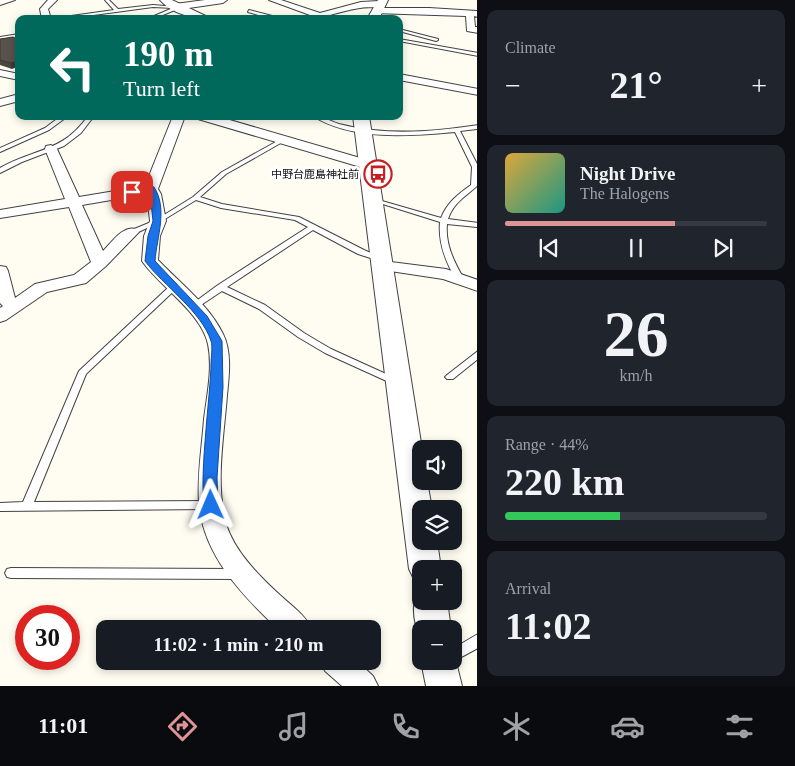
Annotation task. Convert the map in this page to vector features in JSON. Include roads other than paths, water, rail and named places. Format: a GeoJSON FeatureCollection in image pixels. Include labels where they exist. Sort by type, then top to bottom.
{"type":"FeatureCollection","features":[{"type":"Feature","properties":{"kind":"street"},"geometry":{"type":"LineString","coordinates":[[0,2],[11,0]]}},
{"type":"Feature","properties":{"kind":"street"},"geometry":{"type":"LineString","coordinates":[[46,15],[44,9],[53,0]]}},
{"type":"Feature","properties":{"kind":"street"},"geometry":{"type":"LineString","coordinates":[[165,0],[175,7],[196,15]]}},
{"type":"Feature","properties":{"kind":"street"},"geometry":{"type":"LineString","coordinates":[[175,7],[223,0]]}},
{"type":"Feature","properties":{"kind":"street"},"geometry":{"type":"LineString","coordinates":[[274,0],[318,15],[361,5],[474,14],[470,29],[477,30]]}},
{"type":"Feature","properties":{"kind":"street"},"geometry":{"type":"LineString","coordinates":[[308,2],[334,11]]}},
{"type":"Feature","properties":{"kind":"street"},"geometry":{"type":"LineString","coordinates":[[379,7],[418,2]]}},
{"type":"Feature","properties":{"kind":"street"},"geometry":{"type":"LineString","coordinates":[[0,40],[15,38]]}},
{"type":"Feature","properties":{"kind":"street"},"geometry":{"type":"LineString","coordinates":[[0,73],[15,76]]}},
{"type":"Feature","properties":{"kind":"street"},"geometry":{"type":"LineString","coordinates":[[403,78],[477,92]]}},
{"type":"Feature","properties":{"kind":"street"},"geometry":{"type":"LineString","coordinates":[[0,103],[15,98]]}},
{"type":"Feature","properties":{"kind":"street"},"geometry":{"type":"LineString","coordinates":[[151,189],[170,133],[177,120]]}},
{"type":"Feature","properties":{"kind":"street"},"geometry":{"type":"LineString","coordinates":[[216,120],[369,165]]}},
{"type":"Feature","properties":{"kind":"street"},"geometry":{"type":"LineString","coordinates":[[362,123],[415,500]]}},
{"type":"Feature","properties":{"kind":"street"},"geometry":{"type":"LineString","coordinates":[[50,149],[100,263]]}},
{"type":"Feature","properties":{"kind":"street"},"geometry":{"type":"LineString","coordinates":[[0,214],[151,189]]}},
{"type":"Feature","properties":{"kind":"street"},"geometry":{"type":"LineString","coordinates":[[151,189],[154,194],[158,221],[152,236],[150,261],[204,318],[217,341],[217,387],[210,478],[211,505],[217,533],[225,550],[243,574],[289,620]]}},
{"type":"Feature","properties":{"kind":"street"},"geometry":{"type":"LineString","coordinates":[[7,311],[41,288],[80,279],[100,263],[131,232]]}},
{"type":"Feature","properties":{"kind":"street"},"geometry":{"type":"LineString","coordinates":[[382,263],[446,274],[477,286]]}},
{"type":"Feature","properties":{"kind":"street"},"geometry":{"type":"LineString","coordinates":[[0,271],[7,300],[7,311]]}},
{"type":"Feature","properties":{"kind":"street"},"geometry":{"type":"LineString","coordinates":[[345,670],[362,686]]}},
{"type":"Feature","properties":{"kind":"lane"},"geometry":{"type":"LineString","coordinates":[[107,0],[117,11]]}},
{"type":"Feature","properties":{"kind":"lane"},"geometry":{"type":"LineString","coordinates":[[131,4],[135,8]]}},
{"type":"Feature","properties":{"kind":"lane"},"geometry":{"type":"LineString","coordinates":[[84,15],[153,6],[175,7]]}},
{"type":"Feature","properties":{"kind":"lane"},"geometry":{"type":"LineString","coordinates":[[160,15],[172,11],[175,7]]}},
{"type":"Feature","properties":{"kind":"lane"},"geometry":{"type":"LineString","coordinates":[[249,11],[264,15]]}},
{"type":"Feature","properties":{"kind":"lane"},"geometry":{"type":"LineString","coordinates":[[403,31],[436,40]]}},
{"type":"Feature","properties":{"kind":"lane"},"geometry":{"type":"LineString","coordinates":[[403,41],[477,55]]}},
{"type":"Feature","properties":{"kind":"lane"},"geometry":{"type":"LineString","coordinates":[[0,150],[47,129],[59,120]]}},
{"type":"Feature","properties":{"kind":"lane"},"geometry":{"type":"LineString","coordinates":[[0,171],[14,162],[50,149],[79,133],[88,120]]}},
{"type":"Feature","properties":{"kind":"lane"},"geometry":{"type":"LineString","coordinates":[[325,120],[330,122],[362,123],[415,133],[477,127]]}},
{"type":"Feature","properties":{"kind":"lane"},"geometry":{"type":"LineString","coordinates":[[457,130],[475,166],[474,186],[452,204],[443,221],[443,241],[460,279]]}},
{"type":"Feature","properties":{"kind":"lane"},"geometry":{"type":"LineString","coordinates":[[131,232],[158,221],[195,198],[224,173],[283,140]]}},
{"type":"Feature","properties":{"kind":"lane"},"geometry":{"type":"LineString","coordinates":[[195,198],[221,206],[297,218],[382,263]]}},
{"type":"Feature","properties":{"kind":"lane"},"geometry":{"type":"LineString","coordinates":[[373,200],[443,221],[477,225]]}},
{"type":"Feature","properties":{"kind":"lane"},"geometry":{"type":"LineString","coordinates":[[192,307],[314,226]]}},
{"type":"Feature","properties":{"kind":"lane"},"geometry":{"type":"LineString","coordinates":[[28,507],[82,374],[174,287]]}},
{"type":"Feature","properties":{"kind":"lane"},"geometry":{"type":"LineString","coordinates":[[222,287],[262,307],[300,335],[328,351],[398,382]]}},
{"type":"Feature","properties":{"kind":"lane"},"geometry":{"type":"LineString","coordinates":[[450,377],[477,355]]}},
{"type":"Feature","properties":{"kind":"lane"},"geometry":{"type":"LineString","coordinates":[[0,507],[211,505]]}},
{"type":"Feature","properties":{"kind":"lane"},"geometry":{"type":"LineString","coordinates":[[11,573],[243,574]]}},
{"type":"Feature","properties":{"kind":"lane"},"geometry":{"type":"LineString","coordinates":[[462,652],[477,641]]}},
{"type":"Feature","properties":{"kind":"place","name":"中野台鹿島神社前"},"geometry":{"type":"Point","coordinates":[378,174]}}]}
